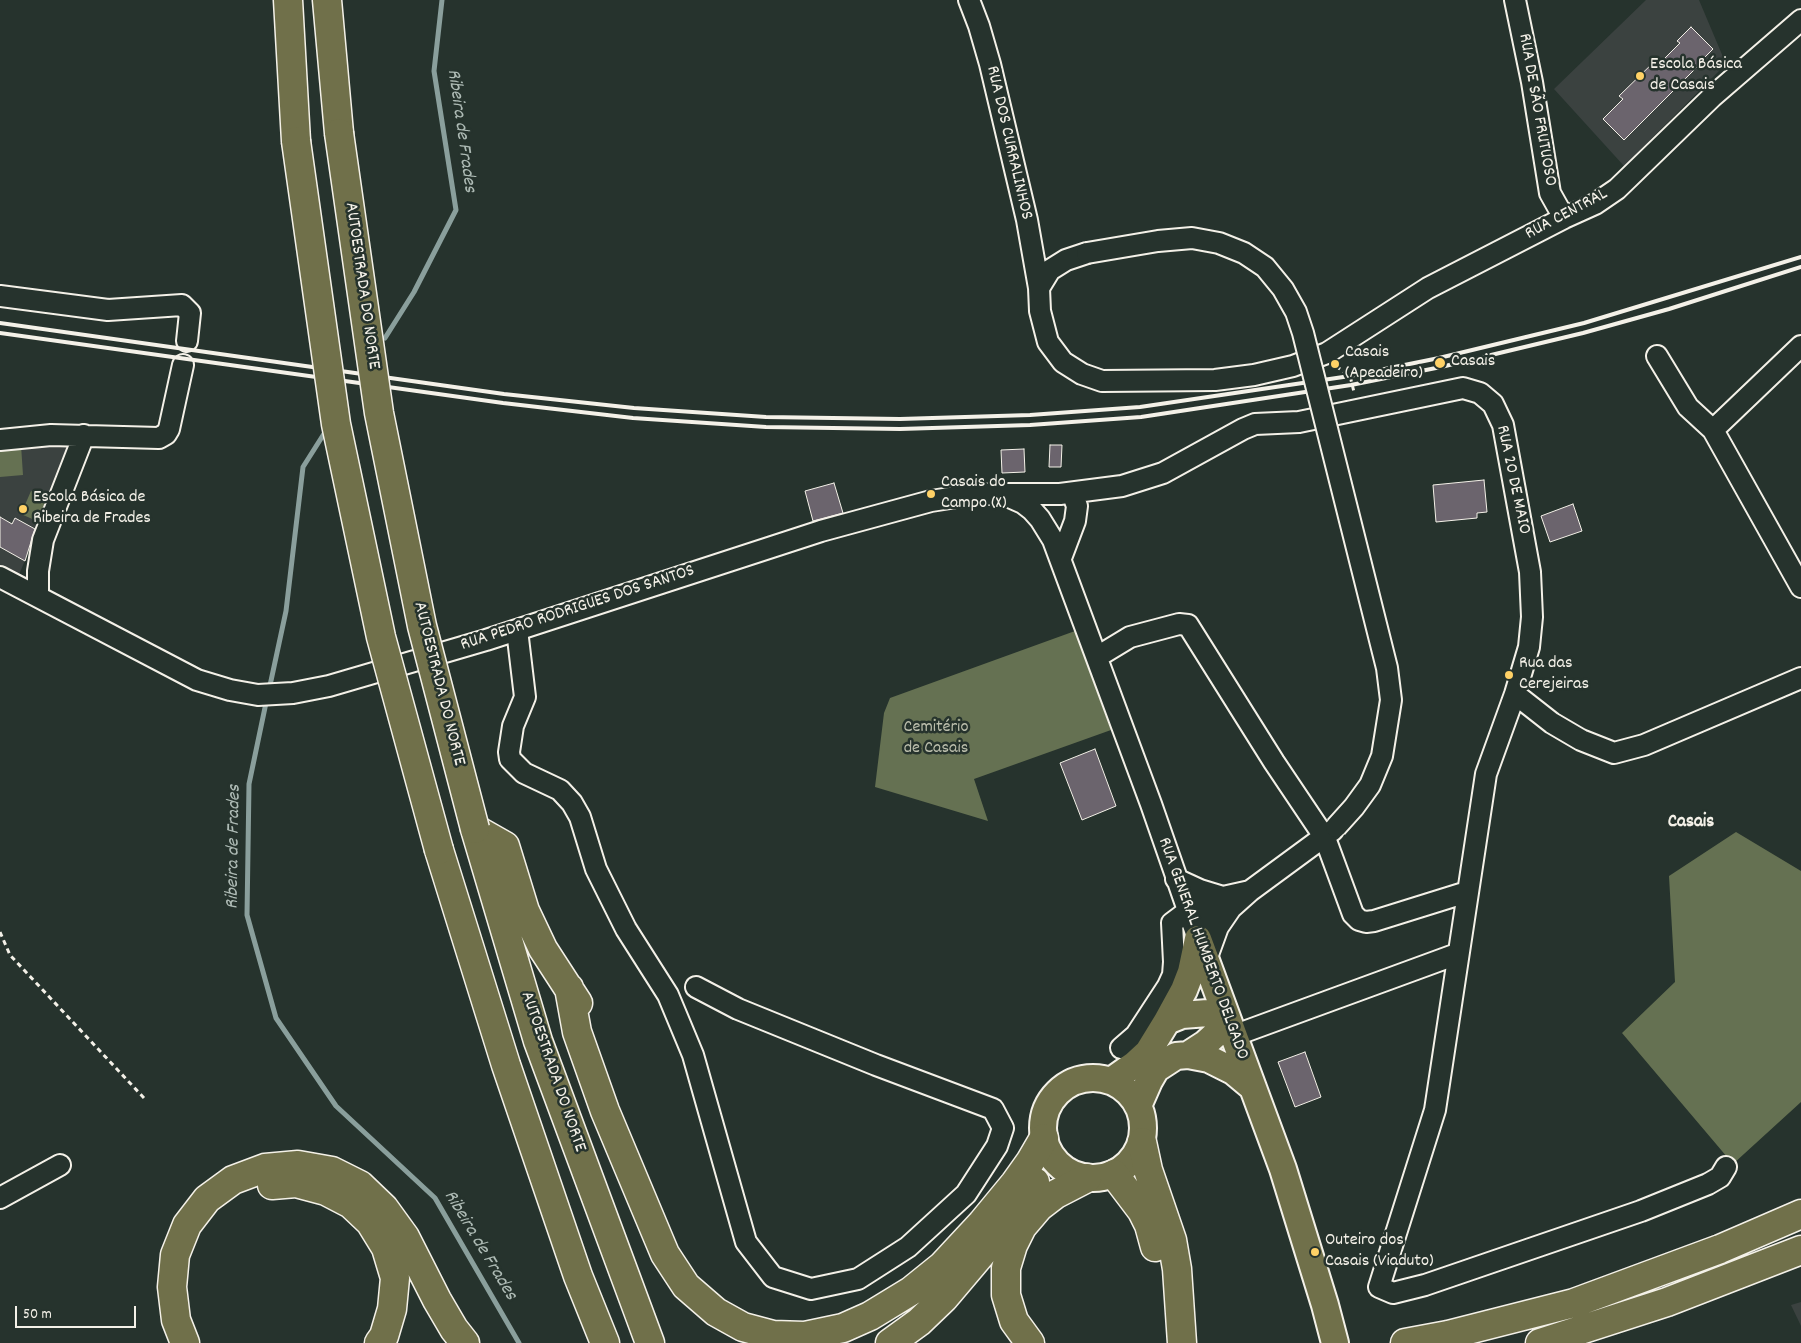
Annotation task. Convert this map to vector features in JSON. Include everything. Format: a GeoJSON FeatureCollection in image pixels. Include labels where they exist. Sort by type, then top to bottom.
{"type":"FeatureCollection","features":[{"type":"Feature","properties":{"kind":"highway"},"geometry":{"type":"LineString","coordinates":[[288,0],[296,141],[336,424],[381,637],[439,850],[506,1065],[578,1276],[605,1343]]}},
{"type":"Feature","properties":{"kind":"highway","name":"AUTOESTRADA DO NORTE"},"geometry":{"type":"LineString","coordinates":[[327,0],[339,133],[379,413],[422,626],[475,829],[538,1040],[650,1343]]}},
{"type":"Feature","properties":{"kind":"highway"},"geometry":{"type":"LineString","coordinates":[[475,829],[505,846],[525,911],[543,949],[595,1029],[623,1105],[646,1211],[665,1254],[686,1286],[716,1312],[743,1327],[773,1336],[805,1336],[843,1328],[870,1316],[911,1291],[942,1266],[982,1223],[1046,1144]]}},
{"type":"Feature","properties":{"kind":"highway"},"geometry":{"type":"LineString","coordinates":[[1142,1142],[1148,1170],[1172,1240],[1177,1269],[1164,1343]]}},
{"type":"Feature","properties":{"kind":"highway"},"geometry":{"type":"LineString","coordinates":[[890,1343],[919,1322],[944,1298],[1010,1220],[1034,1185],[1046,1144]]}},
{"type":"Feature","properties":{"kind":"highway"},"geometry":{"type":"LineString","coordinates":[[185,1343],[176,1320],[172,1287],[175,1255],[187,1225],[206,1199],[233,1180],[265,1168],[298,1165],[332,1171],[360,1185],[384,1208],[405,1237],[437,1300],[454,1329],[465,1343]]}},
{"type":"Feature","properties":{"kind":"highway"},"geometry":{"type":"LineString","coordinates":[[1114,1174],[1134,1199],[1149,1226],[1160,1273],[1182,1343]]}},
{"type":"Feature","properties":{"kind":"highway"},"geometry":{"type":"LineString","coordinates":[[1030,1343],[1014,1322],[1006,1295],[1006,1268],[1013,1245],[1022,1226],[1039,1207],[1056,1194],[1087,1178]]}},
{"type":"Feature","properties":{"kind":"highway"},"geometry":{"type":"LineString","coordinates":[[204,1343],[192,1316],[187,1286],[191,1258],[202,1232],[218,1212],[240,1194],[267,1185],[296,1183],[326,1191],[351,1204],[370,1222],[386,1248],[395,1278],[392,1309],[384,1336],[379,1343]]}},
{"type":"Feature","properties":{"kind":"highway"},"geometry":{"type":"LineString","coordinates":[[1405,1343],[1448,1335],[1574,1303],[1720,1249],[1801,1214]]}},
{"type":"Feature","properties":{"kind":"highway"},"geometry":{"type":"LineString","coordinates":[[1540,1343],[1666,1302],[1801,1250]]}},
{"type":"Feature","properties":{"kind":"main road"},"geometry":{"type":"LineString","coordinates":[[1111,1081],[1148,1052],[1167,1021],[1184,990],[1191,972],[1196,934]]}},
{"type":"Feature","properties":{"kind":"main road","name":"RUA GENERAL HUMBERTO DELGADO"},"geometry":{"type":"LineString","coordinates":[[1196,934],[1283,1169],[1335,1343]]}},
{"type":"Feature","properties":{"kind":"main road"},"geometry":{"type":"LineString","coordinates":[[1167,1021],[1182,1015],[1208,1013],[1230,1028]]}},
{"type":"Feature","properties":{"kind":"main road"},"geometry":{"type":"LineString","coordinates":[[1138,1106],[1156,1069],[1176,1056],[1188,1054],[1205,1044],[1216,1034],[1230,1028]]}},
{"type":"Feature","properties":{"kind":"main road"},"geometry":{"type":"LineString","coordinates":[[1188,1054],[1209,1059],[1233,1071],[1251,1086]]}},
{"type":"Feature","properties":{"kind":"main road"},"geometry":{"type":"LineString","coordinates":[[1096,1078],[1111,1081],[1127,1092],[1138,1106],[1144,1130],[1142,1142],[1131,1161],[1114,1174],[1101,1178],[1087,1178],[1071,1173],[1058,1164],[1046,1144],[1043,1123],[1047,1108],[1067,1086],[1081,1080],[1096,1078]]}},
{"type":"Feature","properties":{"kind":"street","name":"RUA DOS CURRALINHOS"},"geometry":{"type":"LineString","coordinates":[[969,0],[979,26],[992,74],[1027,220],[1039,288],[1040,311],[1048,342],[1063,362],[1082,374],[1102,381],[1215,380],[1254,375],[1293,366],[1324,354]]}},
{"type":"Feature","properties":{"kind":"street","name":"RUA DE SÃO FRUTUOSO"},"geometry":{"type":"LineString","coordinates":[[1515,0],[1532,82],[1550,193],[1564,218]]}},
{"type":"Feature","properties":{"kind":"street","name":"RUA CENTRAL"},"geometry":{"type":"LineString","coordinates":[[1324,354],[1428,288],[1595,204],[1617,189],[1712,97],[1801,20]]}},
{"type":"Feature","properties":{"kind":"street"},"geometry":{"type":"LineString","coordinates":[[1039,288],[1050,270],[1066,260],[1087,253],[1158,241],[1192,238],[1219,243],[1244,253],[1265,267],[1283,289],[1296,312],[1385,659],[1391,700],[1382,756],[1373,778],[1354,807],[1330,832],[1250,891],[1227,902],[1196,934]]}},
{"type":"Feature","properties":{"kind":"street"},"geometry":{"type":"LineString","coordinates":[[0,296],[108,310],[182,305],[190,313],[187,341]]}},
{"type":"Feature","properties":{"kind":"street"},"geometry":{"type":"LineString","coordinates":[[1714,430],[1801,346]]}},
{"type":"Feature","properties":{"kind":"street"},"geometry":{"type":"LineString","coordinates":[[1657,356],[1688,407],[1714,430],[1801,587]]}},
{"type":"Feature","properties":{"kind":"street"},"geometry":{"type":"LineString","coordinates":[[0,440],[51,435],[159,438],[166,434],[169,429],[183,365]]}},
{"type":"Feature","properties":{"kind":"street","name":"RUA 20 DE MAIO"},"geometry":{"type":"LineString","coordinates":[[1066,493],[1122,486],[1163,474],[1243,428],[1255,424],[1299,422],[1463,388],[1480,393],[1493,404],[1503,425],[1530,572],[1532,617],[1529,647],[1515,694],[1486,774],[1436,1110],[1380,1286],[1393,1293],[1426,1285],[1641,1211],[1708,1184],[1720,1177],[1726,1166]]}},
{"type":"Feature","properties":{"kind":"street"},"geometry":{"type":"LineString","coordinates":[[38,595],[38,571],[43,540],[84,435]]}},
{"type":"Feature","properties":{"kind":"street"},"geometry":{"type":"LineString","coordinates":[[1057,549],[1075,521],[1077,506],[1066,493]]}},
{"type":"Feature","properties":{"kind":"street","name":"RUA PEDRO RODRIGUES DOS SANTOS"},"geometry":{"type":"LineString","coordinates":[[0,577],[38,595],[197,680],[230,690],[258,695],[293,693],[329,686],[517,630],[821,531],[953,496],[1066,493]]}},
{"type":"Feature","properties":{"kind":"street","name":"RUA GENERAL HUMBERTO DELGADO"},"geometry":{"type":"LineString","coordinates":[[1004,494],[1032,510],[1040,519],[1057,549],[1151,804],[1196,934]]}},
{"type":"Feature","properties":{"kind":"street"},"geometry":{"type":"LineString","coordinates":[[1097,657],[1130,637],[1180,624],[1188,625],[1274,762],[1330,832],[1353,914],[1358,920],[1374,921],[1467,892]]}},
{"type":"Feature","properties":{"kind":"street"},"geometry":{"type":"LineString","coordinates":[[517,630],[525,697],[513,726],[509,752],[510,759],[524,773],[560,790],[572,802],[580,816],[596,869],[626,929],[668,995],[693,1055],[746,1242],[774,1277],[811,1289],[858,1279],[908,1247],[966,1194],[997,1146],[1003,1128],[993,1109],[738,1010],[696,987]]}},
{"type":"Feature","properties":{"kind":"street"},"geometry":{"type":"LineString","coordinates":[[1515,694],[1552,723],[1580,740],[1614,752],[1644,745],[1801,678]]}},
{"type":"Feature","properties":{"kind":"street"},"geometry":{"type":"LineString","coordinates":[[1176,879],[1227,902]]}},
{"type":"Feature","properties":{"kind":"street"},"geometry":{"type":"LineString","coordinates":[[1121,1048],[1136,1035],[1168,986],[1173,974],[1172,923],[1196,934],[1218,927],[1227,902]]}},
{"type":"Feature","properties":{"kind":"street"},"geometry":{"type":"LineString","coordinates":[[1230,1028],[1458,954]]}},
{"type":"Feature","properties":{"kind":"street"},"geometry":{"type":"LineString","coordinates":[[0,1198],[60,1165]]}},
{"type":"Feature","properties":{"kind":"path"},"geometry":{"type":"LineString","coordinates":[[1324,354],[1350,376],[1351,385],[1361,409]]}},
{"type":"Feature","properties":{"kind":"path"},"geometry":{"type":"LineString","coordinates":[[0,932],[10,955],[144,1098]]}},
{"type":"Feature","properties":{"kind":"shaded area","name":"Escola Básica de Casais"},"geometry":{"type":"Polygon","coordinates":[[[1646,0],[1699,0],[1726,64],[1624,166],[1554,89],[1646,0]]]}},
{"type":"Feature","properties":{"kind":"shaded area","name":"Escola Básica de Ribeira de Frades"},"geometry":{"type":"Polygon","coordinates":[[[66,440],[71,451],[18,577],[0,568],[0,445],[66,440]]]}},
{"type":"Feature","properties":{"kind":"shaded area"},"geometry":{"type":"Polygon","coordinates":[[[1801,1302],[1801,1326],[1791,1305],[1801,1302]]]}},
{"type":"Feature","properties":{"kind":"green space"},"geometry":{"type":"Polygon","coordinates":[[[21,445],[23,475],[0,477],[0,447],[21,445]]]}},
{"type":"Feature","properties":{"kind":"green space"},"geometry":{"type":"Polygon","coordinates":[[[31,491],[49,499],[39,522],[21,514],[31,491]]]}},
{"type":"Feature","properties":{"kind":"green space","name":"Cemitério de Casais"},"geometry":{"type":"Polygon","coordinates":[[[1075,631],[1111,730],[974,779],[988,821],[875,787],[884,713],[890,698],[1075,631]]]}},
{"type":"Feature","properties":{"kind":"green space"},"geometry":{"type":"Polygon","coordinates":[[[1736,832],[1801,871],[1801,1102],[1733,1164],[1622,1033],[1675,982],[1669,876],[1736,832]]]}},
{"type":"Feature","properties":{"kind":"building","name":"Escola Básica de Casais"},"geometry":{"type":"Polygon","coordinates":[[[1691,27],[1713,49],[1624,140],[1603,119],[1623,99],[1619,96],[1657,59],[1661,62],[1680,43],[1677,41],[1691,27]]]}},
{"type":"Feature","properties":{"kind":"building"},"geometry":{"type":"Polygon","coordinates":[[[1050,445],[1062,445],[1061,467],[1049,467],[1050,445]]]}},
{"type":"Feature","properties":{"kind":"building"},"geometry":{"type":"Polygon","coordinates":[[[1024,449],[1025,472],[1002,473],[1001,450],[1024,449]]]}},
{"type":"Feature","properties":{"kind":"building"},"geometry":{"type":"Polygon","coordinates":[[[1484,480],[1487,512],[1477,513],[1477,518],[1436,522],[1433,485],[1484,480]]]}},
{"type":"Feature","properties":{"kind":"building"},"geometry":{"type":"Polygon","coordinates":[[[834,483],[843,513],[813,521],[805,491],[834,483]]]}},
{"type":"Feature","properties":{"kind":"building"},"geometry":{"type":"Polygon","coordinates":[[[1573,504],[1582,531],[1550,542],[1541,516],[1573,504]]]}},
{"type":"Feature","properties":{"kind":"building"},"geometry":{"type":"Polygon","coordinates":[[[0,517],[12,524],[15,518],[35,529],[25,561],[0,547],[0,517]]]}},
{"type":"Feature","properties":{"kind":"building"},"geometry":{"type":"Polygon","coordinates":[[[1095,749],[1116,806],[1082,820],[1060,763],[1095,749]]]}},
{"type":"Feature","properties":{"kind":"building"},"geometry":{"type":"Polygon","coordinates":[[[1305,1052],[1321,1097],[1295,1107],[1278,1062],[1305,1052]]]}},
{"type":"Feature","properties":{"kind":"waterway","name":"Ribeira de Frades"},"geometry":{"type":"LineString","coordinates":[[385,338],[414,292],[456,210],[434,71],[442,0]]}},
{"type":"Feature","properties":{"kind":"waterway","name":"Ribeira de Frades"},"geometry":{"type":"LineString","coordinates":[[269,690],[286,611],[303,467],[327,429]]}},
{"type":"Feature","properties":{"kind":"waterway","name":"Ribeira de Frades"},"geometry":{"type":"LineString","coordinates":[[267,698],[249,784],[247,915],[276,1018],[336,1106],[435,1198],[519,1343]]}},
{"type":"Feature","properties":{"kind":"railway"},"geometry":{"type":"LineString","coordinates":[[0,323],[504,394],[634,408],[766,417],[900,419],[1030,415],[1140,407],[1350,376],[1439,358],[1584,323],[1801,257]]}},
{"type":"Feature","properties":{"kind":"railway"},"geometry":{"type":"LineString","coordinates":[[0,333],[503,403],[633,418],[766,427],[900,429],[1030,425],[1141,417],[1351,385],[1441,367],[1583,333],[1669,309],[1801,267]]}},
{"type":"Feature","properties":{"kind":"place","name":"Escola Básica de Casais"},"geometry":{"type":"Point","coordinates":[1640,76]}},
{"type":"Feature","properties":{"kind":"place","name":"Casais"},"geometry":{"type":"Point","coordinates":[1440,363]}},
{"type":"Feature","properties":{"kind":"place","name":"Casais (Apeadeiro)"},"geometry":{"type":"Point","coordinates":[1335,364]}},
{"type":"Feature","properties":{"kind":"place","name":"Casais do Campo (X)"},"geometry":{"type":"Point","coordinates":[931,494]}},
{"type":"Feature","properties":{"kind":"place","name":"Escola Básica de Ribeira de Frades"},"geometry":{"type":"Point","coordinates":[23,509]}},
{"type":"Feature","properties":{"kind":"place","name":"Rua das Cerejeiras"},"geometry":{"type":"Point","coordinates":[1509,675]}},
{"type":"Feature","properties":{"kind":"place","name":"Outeiro dos Casais (Viaduto)"},"geometry":{"type":"Point","coordinates":[1315,1252]}},
{"type":"Feature","properties":{"kind":"district","name":"Casais"},"geometry":{"type":"Point","coordinates":[1691,823]}}]}
